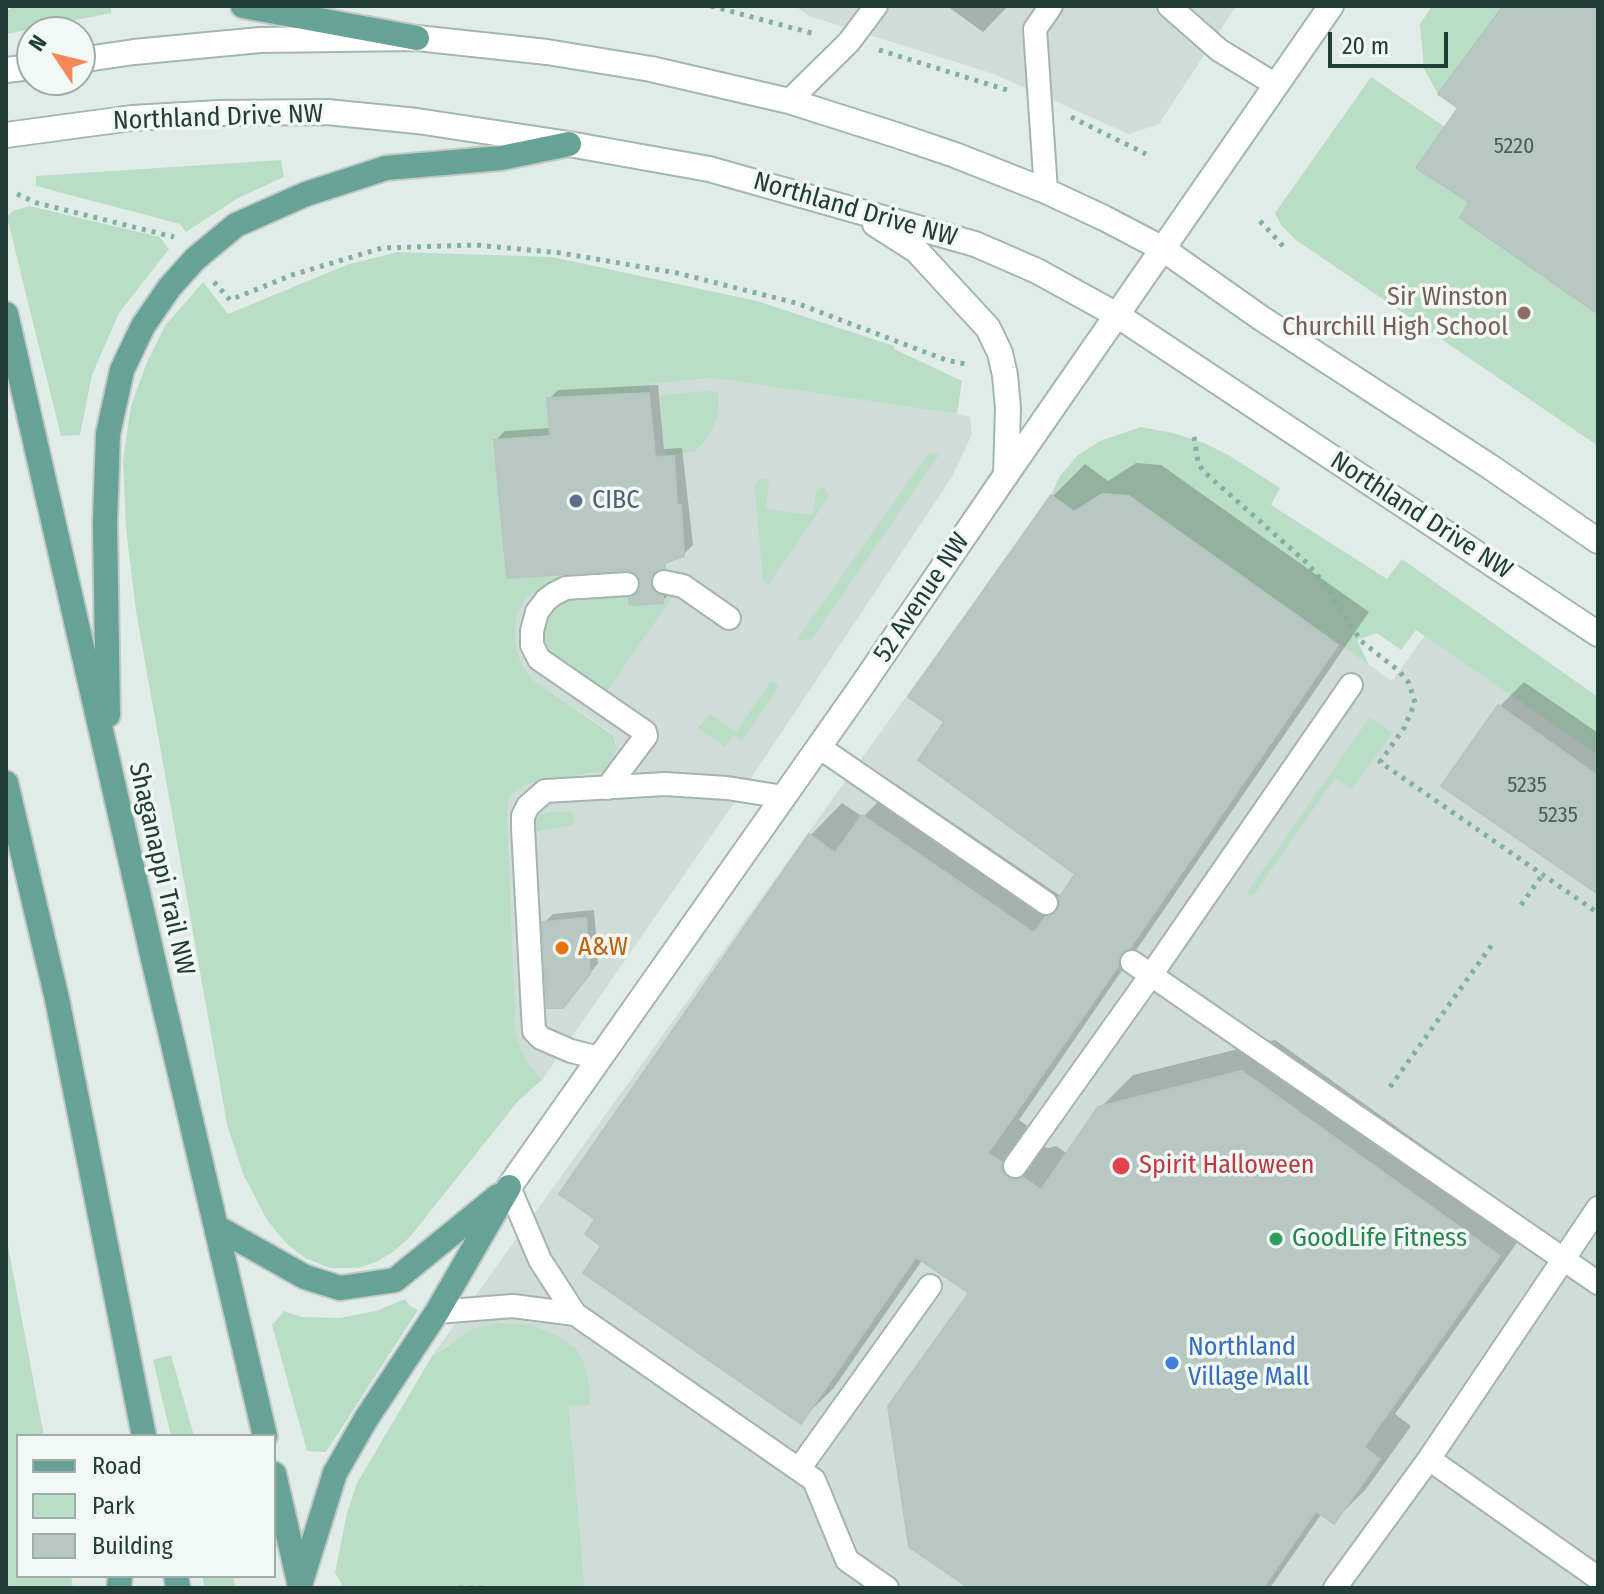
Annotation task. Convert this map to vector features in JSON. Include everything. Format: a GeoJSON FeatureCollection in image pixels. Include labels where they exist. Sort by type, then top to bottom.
{"type":"FeatureCollection","features":[{"type":"Feature","properties":{"kind":"main road"},"geometry":{"type":"LineString","coordinates":[[243,6],[417,38]]}},
{"type":"Feature","properties":{"kind":"main road"},"geometry":{"type":"LineString","coordinates":[[108,765],[105,522],[108,434],[122,370],[143,326],[169,288],[195,259],[236,225],[306,194],[386,168],[501,158],[569,144]]}},
{"type":"Feature","properties":{"kind":"main road","name":"Shaganappi Trail NW"},"geometry":{"type":"LineString","coordinates":[[6,314],[265,1434]]}},
{"type":"Feature","properties":{"kind":"main road"},"geometry":{"type":"LineString","coordinates":[[6,783],[57,999],[144,1434]]}},
{"type":"Feature","properties":{"kind":"main road"},"geometry":{"type":"LineString","coordinates":[[218,1228],[305,1277],[340,1288],[395,1280],[509,1187]]}},
{"type":"Feature","properties":{"kind":"main road"},"geometry":{"type":"LineString","coordinates":[[300,1587],[335,1473],[366,1419],[437,1312],[509,1187]]}},
{"type":"Feature","properties":{"kind":"main road"},"geometry":{"type":"LineString","coordinates":[[276,1483],[300,1587]]}},
{"type":"Feature","properties":{"kind":"street","name":"52 Avenue NW"},"geometry":{"type":"LineString","coordinates":[[509,1187],[819,747],[1331,6]]}},
{"type":"Feature","properties":{"kind":"street"},"geometry":{"type":"LineString","coordinates":[[96,58],[260,40],[417,38],[547,52],[651,69],[789,101],[955,155],[1046,191],[1163,249],[1261,318],[1598,541]]}},
{"type":"Feature","properties":{"kind":"street","name":"Northland Drive NW"},"geometry":{"type":"LineString","coordinates":[[6,135],[132,118],[219,113],[327,112],[417,121],[709,169],[975,244],[1037,271],[1117,315],[1598,634]]}},
{"type":"Feature","properties":{"kind":"street"},"geometry":{"type":"LineString","coordinates":[[849,208],[917,251],[988,328],[1000,353],[1005,375],[1008,408],[1006,475]]}},
{"type":"Feature","properties":{"kind":"lane"},"geometry":{"type":"LineString","coordinates":[[789,101],[849,42],[876,6]]}},
{"type":"Feature","properties":{"kind":"lane"},"geometry":{"type":"LineString","coordinates":[[1046,191],[1035,29],[1051,6]]}},
{"type":"Feature","properties":{"kind":"lane"},"geometry":{"type":"LineString","coordinates":[[1169,6],[1219,50],[1276,85]]}},
{"type":"Feature","properties":{"kind":"lane"},"geometry":{"type":"LineString","coordinates":[[664,582],[683,586],[729,618]]}},
{"type":"Feature","properties":{"kind":"lane"},"geometry":{"type":"LineString","coordinates":[[607,788],[646,736],[644,729],[544,664],[535,654],[532,631],[537,612],[554,594],[566,588],[627,584]]}},
{"type":"Feature","properties":{"kind":"lane"},"geometry":{"type":"LineString","coordinates":[[1015,1166],[1142,969],[1351,685]]}},
{"type":"Feature","properties":{"kind":"lane"},"geometry":{"type":"LineString","coordinates":[[819,747],[1046,903]]}},
{"type":"Feature","properties":{"kind":"lane"},"geometry":{"type":"LineString","coordinates":[[599,1058],[571,1051],[541,1038],[534,1031],[523,816],[535,798],[545,791],[665,784],[727,788],[784,797]]}},
{"type":"Feature","properties":{"kind":"lane"},"geometry":{"type":"LineString","coordinates":[[1142,969],[1598,1283]]}},
{"type":"Feature","properties":{"kind":"lane"},"geometry":{"type":"LineString","coordinates":[[509,1187],[540,1260],[575,1314],[814,1480],[847,1560],[887,1588]]}},
{"type":"Feature","properties":{"kind":"lane"},"geometry":{"type":"LineString","coordinates":[[1335,1588],[1429,1459],[1598,1208]]}},
{"type":"Feature","properties":{"kind":"lane"},"geometry":{"type":"LineString","coordinates":[[799,1469],[930,1286]]}},
{"type":"Feature","properties":{"kind":"lane"},"geometry":{"type":"LineString","coordinates":[[437,1312],[513,1306],[575,1314]]}},
{"type":"Feature","properties":{"kind":"lane"},"geometry":{"type":"LineString","coordinates":[[1429,1459],[1598,1578]]}},
{"type":"Feature","properties":{"kind":"path"},"geometry":{"type":"LineString","coordinates":[[711,6],[897,54],[1040,101],[1146,154]]}},
{"type":"Feature","properties":{"kind":"path"},"geometry":{"type":"LineString","coordinates":[[17,194],[37,203],[177,238]]}},
{"type":"Feature","properties":{"kind":"path"},"geometry":{"type":"LineString","coordinates":[[1260,221],[1283,246]]}},
{"type":"Feature","properties":{"kind":"path"},"geometry":{"type":"LineString","coordinates":[[211,278],[230,300],[292,275],[382,248],[476,245],[561,253],[677,273],[796,303],[946,360],[976,365]]}},
{"type":"Feature","properties":{"kind":"path"},"geometry":{"type":"LineString","coordinates":[[1521,905],[1543,874]]}},
{"type":"Feature","properties":{"kind":"path"},"geometry":{"type":"LineString","coordinates":[[1390,1087],[1494,942]]}},
{"type":"Feature","properties":{"kind":"path"},"geometry":{"type":"LineString","coordinates":[[459,1588],[488,1588]]}},
{"type":"Feature","properties":{"kind":"shaded area"},"geometry":{"type":"Polygon","coordinates":[[[795,6],[1236,6],[1159,124],[1129,134],[994,74],[809,16],[795,6]]]}},
{"type":"Feature","properties":{"kind":"shaded area"},"geometry":{"type":"Polygon","coordinates":[[[713,378],[957,414],[970,417],[972,434],[940,495],[743,790],[542,1080],[525,1060],[516,1034],[507,811],[509,797],[524,785],[597,773],[616,743],[613,734],[533,680],[521,663],[515,643],[516,616],[526,597],[564,575],[507,578],[494,440],[550,435],[547,398],[649,392],[649,384],[713,378]]]}},
{"type":"Feature","properties":{"kind":"shaded area"},"geometry":{"type":"Polygon","coordinates":[[[1102,494],[1129,496],[1392,681],[1425,635],[1598,755],[1598,1588],[585,1588],[569,1405],[449,1344],[432,1356],[1051,495],[1076,513],[1093,497],[1102,494]]]}},
{"type":"Feature","properties":{"kind":"green space"},"geometry":{"type":"Polygon","coordinates":[[[13,6],[111,6],[111,13],[96,16],[16,16],[16,32],[6,34],[6,12],[13,6]]]}},
{"type":"Feature","properties":{"kind":"green space"},"geometry":{"type":"Polygon","coordinates":[[[1432,6],[1503,6],[1438,94],[1424,69],[1420,24],[1432,6]]]}},
{"type":"Feature","properties":{"kind":"green space"},"geometry":{"type":"Polygon","coordinates":[[[1371,77],[1445,127],[1417,168],[1469,202],[1460,218],[1598,314],[1598,446],[1296,240],[1281,225],[1275,213],[1371,77]]]}},
{"type":"Feature","properties":{"kind":"green space"},"geometry":{"type":"Polygon","coordinates":[[[281,160],[284,177],[238,198],[186,232],[180,224],[36,186],[36,176],[281,160]]]}},
{"type":"Feature","properties":{"kind":"green space"},"geometry":{"type":"Polygon","coordinates":[[[29,206],[160,237],[169,249],[119,313],[92,375],[80,435],[61,436],[7,217],[13,211],[29,206]]]}},
{"type":"Feature","properties":{"kind":"green space"},"geometry":{"type":"Polygon","coordinates":[[[398,252],[552,257],[757,301],[894,346],[894,349],[962,381],[957,414],[713,378],[649,384],[649,393],[547,398],[550,436],[495,440],[507,578],[567,575],[526,597],[516,616],[515,643],[521,663],[533,680],[613,735],[617,750],[604,771],[524,785],[509,797],[507,811],[516,1034],[525,1060],[542,1080],[518,1101],[410,1237],[376,1262],[359,1268],[330,1268],[305,1258],[287,1244],[267,1220],[243,1174],[227,1124],[136,611],[126,528],[123,461],[131,406],[147,362],[165,326],[203,282],[228,314],[349,264],[398,252]]]}},
{"type":"Feature","properties":{"kind":"green space"},"geometry":{"type":"Polygon","coordinates":[[[706,391],[719,393],[717,418],[710,435],[695,451],[665,456],[660,395],[706,391]]]}},
{"type":"Feature","properties":{"kind":"green space"},"geometry":{"type":"Polygon","coordinates":[[[1141,427],[1204,443],[1230,456],[1280,488],[1271,505],[1387,579],[1402,559],[1598,697],[1598,755],[1416,630],[1401,650],[1377,633],[1357,640],[1369,665],[1129,496],[1102,494],[1076,513],[1051,495],[1060,476],[1078,455],[1100,441],[1141,427]]]}},
{"type":"Feature","properties":{"kind":"green space"},"geometry":{"type":"Polygon","coordinates":[[[940,453],[812,639],[796,641],[928,454],[940,453]]]}},
{"type":"Feature","properties":{"kind":"green space"},"geometry":{"type":"Polygon","coordinates":[[[761,478],[769,480],[766,509],[812,515],[817,490],[824,487],[829,496],[768,585],[763,581],[755,492],[761,478]]]}},
{"type":"Feature","properties":{"kind":"green space"},"geometry":{"type":"Polygon","coordinates":[[[663,593],[673,596],[604,695],[554,662],[543,644],[544,624],[548,615],[566,602],[629,595],[631,605],[662,603],[663,593]]]}},
{"type":"Feature","properties":{"kind":"green space"},"geometry":{"type":"Polygon","coordinates":[[[771,681],[779,686],[742,741],[733,735],[725,747],[698,728],[710,714],[736,732],[771,681]]]}},
{"type":"Feature","properties":{"kind":"green space"},"geometry":{"type":"Polygon","coordinates":[[[1370,717],[1392,733],[1352,789],[1335,778],[1252,897],[1247,893],[1370,717]]]}},
{"type":"Feature","properties":{"kind":"green space"},"geometry":{"type":"Polygon","coordinates":[[[568,811],[575,820],[572,826],[533,832],[541,922],[533,923],[530,824],[542,814],[568,811]]]}},
{"type":"Feature","properties":{"kind":"green space"},"geometry":{"type":"Polygon","coordinates":[[[6,1236],[44,1434],[16,1434],[16,1578],[71,1578],[73,1588],[6,1588],[6,1236]]]}},
{"type":"Feature","properties":{"kind":"green space"},"geometry":{"type":"Polygon","coordinates":[[[405,1299],[418,1310],[326,1452],[307,1451],[272,1325],[284,1311],[301,1317],[340,1318],[376,1311],[405,1299]]]}},
{"type":"Feature","properties":{"kind":"green space"},"geometry":{"type":"Polygon","coordinates":[[[497,1323],[532,1325],[557,1336],[576,1349],[584,1363],[590,1405],[569,1406],[585,1588],[344,1588],[335,1573],[347,1513],[357,1483],[432,1356],[473,1329],[497,1323]]]}},
{"type":"Feature","properties":{"kind":"green space"},"geometry":{"type":"Polygon","coordinates":[[[171,1355],[193,1434],[171,1434],[153,1360],[171,1355]]]}},
{"type":"Feature","properties":{"kind":"green space"},"geometry":{"type":"Polygon","coordinates":[[[202,1578],[234,1578],[236,1588],[205,1588],[202,1578]]]}},
{"type":"Feature","properties":{"kind":"building"},"geometry":{"type":"Polygon","coordinates":[[[1503,6],[1598,6],[1598,314],[1460,218],[1469,202],[1416,168],[1458,108],[1438,94],[1503,6]]]}},
{"type":"Feature","properties":{"kind":"building","name":"CIBC"},"geometry":{"type":"Polygon","coordinates":[[[649,393],[655,457],[674,456],[677,505],[681,505],[684,556],[665,563],[665,568],[654,572],[651,578],[651,587],[663,596],[663,603],[630,605],[629,598],[639,591],[641,582],[634,572],[627,570],[507,578],[494,440],[550,436],[547,398],[649,393]]]}},
{"type":"Feature","properties":{"kind":"building"},"geometry":{"type":"Polygon","coordinates":[[[1102,494],[1129,496],[1338,645],[1130,948],[1121,954],[1119,965],[988,1153],[1002,1162],[1002,1171],[1008,1178],[1023,1177],[1041,1190],[1098,1107],[1242,1071],[1500,1256],[1364,1447],[1380,1459],[1334,1524],[1316,1511],[1263,1588],[969,1588],[909,1547],[888,1406],[969,1293],[916,1257],[801,1424],[583,1273],[601,1246],[585,1234],[595,1219],[559,1194],[809,834],[835,853],[862,815],[1034,933],[1045,917],[1057,912],[1059,898],[1075,874],[918,760],[944,722],[908,697],[1051,495],[1074,512],[1102,494]]]}},
{"type":"Feature","properties":{"kind":"building"},"geometry":{"type":"Polygon","coordinates":[[[1498,705],[1598,776],[1598,894],[1441,786],[1498,705]]]}},
{"type":"Feature","properties":{"kind":"building","name":"A&W"},"geometry":{"type":"Polygon","coordinates":[[[586,918],[590,974],[563,1008],[547,1008],[542,922],[586,918]]]}},
{"type":"Feature","properties":{"kind":"place","name":"Sir Winston Churchill High School"},"geometry":{"type":"Point","coordinates":[1524,313]}},
{"type":"Feature","properties":{"kind":"place","name":"CIBC"},"geometry":{"type":"Point","coordinates":[576,501]}},
{"type":"Feature","properties":{"kind":"place","name":"A&W"},"geometry":{"type":"Point","coordinates":[562,948]}},
{"type":"Feature","properties":{"kind":"place","name":"Spirit Halloween"},"geometry":{"type":"Point","coordinates":[1121,1166]}},
{"type":"Feature","properties":{"kind":"place","name":"GoodLife Fitness"},"geometry":{"type":"Point","coordinates":[1276,1239]}},
{"type":"Feature","properties":{"kind":"place","name":"Northland Village Mall"},"geometry":{"type":"Point","coordinates":[1172,1363]}}]}
